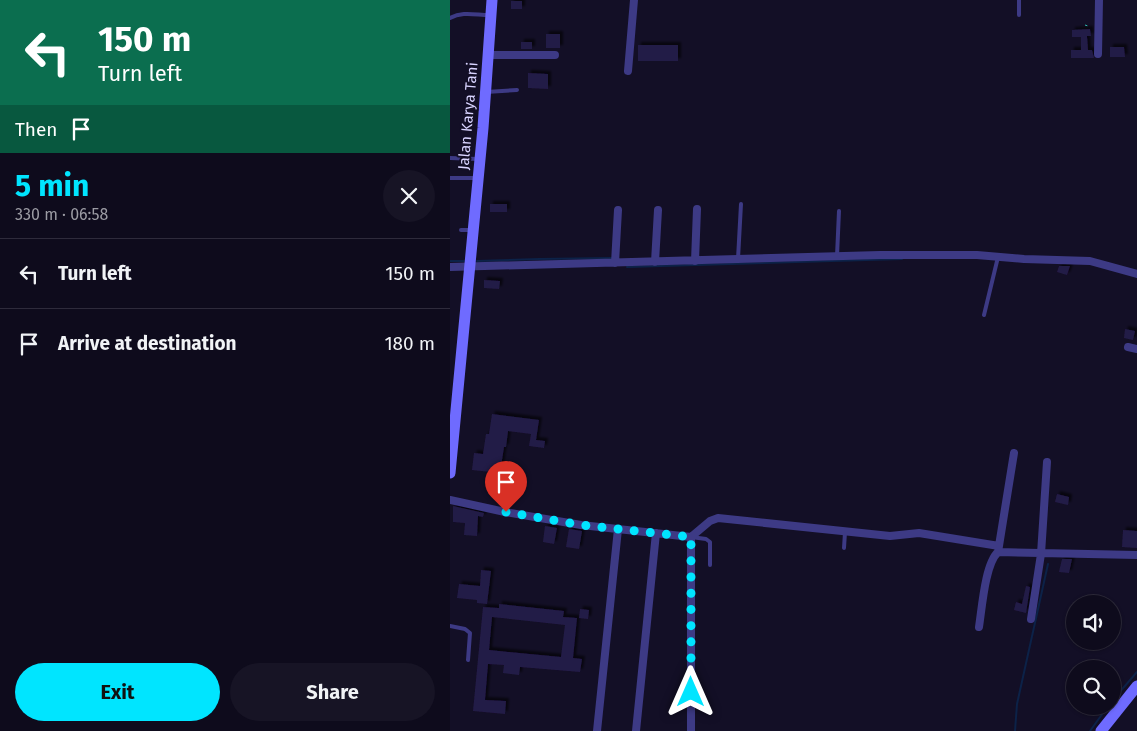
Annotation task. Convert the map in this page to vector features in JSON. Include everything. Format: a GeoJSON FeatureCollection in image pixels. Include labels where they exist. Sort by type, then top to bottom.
{"type":"FeatureCollection","features":[{"type":"Feature","properties":{"kind":"street","name":"Jalan Karya Tani"},"geometry":{"type":"LineString","coordinates":[[450,473],[455,386],[474,230],[492,0]]}},
{"type":"Feature","properties":{"kind":"street"},"geometry":{"type":"LineString","coordinates":[[628,71],[634,0]]}},
{"type":"Feature","properties":{"kind":"street"},"geometry":{"type":"LineString","coordinates":[[1098,54],[1099,0]]}},
{"type":"Feature","properties":{"kind":"street"},"geometry":{"type":"LineString","coordinates":[[488,55],[555,55]]}},
{"type":"Feature","properties":{"kind":"street"},"geometry":{"type":"LineString","coordinates":[[695,261],[698,209]]}},
{"type":"Feature","properties":{"kind":"street"},"geometry":{"type":"LineString","coordinates":[[615,263],[618,210]]}},
{"type":"Feature","properties":{"kind":"street"},"geometry":{"type":"LineString","coordinates":[[655,262],[658,210]]}},
{"type":"Feature","properties":{"kind":"street"},"geometry":{"type":"LineString","coordinates":[[450,267],[837,256],[977,255],[1024,259],[1090,261],[1137,274]]}},
{"type":"Feature","properties":{"kind":"street"},"geometry":{"type":"LineString","coordinates":[[1128,347],[1137,349]]}},
{"type":"Feature","properties":{"kind":"street"},"geometry":{"type":"LineString","coordinates":[[979,627],[989,567],[998,549],[1014,452]]}},
{"type":"Feature","properties":{"kind":"street"},"geometry":{"type":"LineString","coordinates":[[1031,619],[1041,554],[1047,462]]}},
{"type":"Feature","properties":{"kind":"street"},"geometry":{"type":"LineString","coordinates":[[450,500],[553,520],[691,537],[710,521],[718,518],[896,537],[919,533],[998,549],[1041,554],[1137,555]]}},
{"type":"Feature","properties":{"kind":"street"},"geometry":{"type":"LineString","coordinates":[[597,731],[618,529]]}},
{"type":"Feature","properties":{"kind":"street"},"geometry":{"type":"LineString","coordinates":[[636,731],[656,534]]}},
{"type":"Feature","properties":{"kind":"street"},"geometry":{"type":"LineString","coordinates":[[691,537],[691,731]]}},
{"type":"Feature","properties":{"kind":"street"},"geometry":{"type":"LineString","coordinates":[[1101,731],[1137,686]]}},
{"type":"Feature","properties":{"kind":"lane"},"geometry":{"type":"LineString","coordinates":[[1019,0],[1019,14]]}},
{"type":"Feature","properties":{"kind":"lane"},"geometry":{"type":"LineString","coordinates":[[450,18],[455,15],[464,14],[491,16]]}},
{"type":"Feature","properties":{"kind":"lane"},"geometry":{"type":"LineString","coordinates":[[486,92],[517,90]]}},
{"type":"Feature","properties":{"kind":"lane"},"geometry":{"type":"LineString","coordinates":[[450,158],[480,159]]}},
{"type":"Feature","properties":{"kind":"lane"},"geometry":{"type":"LineString","coordinates":[[450,178],[478,178]]}},
{"type":"Feature","properties":{"kind":"lane"},"geometry":{"type":"LineString","coordinates":[[738,259],[741,204]]}},
{"type":"Feature","properties":{"kind":"lane"},"geometry":{"type":"LineString","coordinates":[[837,256],[839,211]]}},
{"type":"Feature","properties":{"kind":"lane"},"geometry":{"type":"LineString","coordinates":[[461,230],[474,230]]}},
{"type":"Feature","properties":{"kind":"lane"},"geometry":{"type":"LineString","coordinates":[[984,315],[998,257]]}},
{"type":"Feature","properties":{"kind":"lane"},"geometry":{"type":"LineString","coordinates":[[844,548],[845,532]]}},
{"type":"Feature","properties":{"kind":"lane"},"geometry":{"type":"LineString","coordinates":[[691,537],[706,539],[710,542],[710,565]]}},
{"type":"Feature","properties":{"kind":"lane"},"geometry":{"type":"LineString","coordinates":[[450,626],[465,629],[470,634],[468,660]]}},
{"type":"Feature","properties":{"kind":"building"},"geometry":{"type":"Polygon","coordinates":[[[511,1],[522,1],[522,9],[511,9],[511,1]]]}},
{"type":"Feature","properties":{"kind":"building"},"geometry":{"type":"Polygon","coordinates":[[[1090,29],[1091,36],[1087,36],[1088,50],[1092,50],[1094,58],[1071,58],[1071,50],[1081,50],[1081,37],[1072,37],[1072,30],[1090,29]]]}},
{"type":"Feature","properties":{"kind":"building"},"geometry":{"type":"Polygon","coordinates":[[[546,34],[560,34],[560,48],[546,48],[546,34]]]}},
{"type":"Feature","properties":{"kind":"building"},"geometry":{"type":"Polygon","coordinates":[[[521,42],[532,42],[532,49],[521,49],[521,42]]]}},
{"type":"Feature","properties":{"kind":"building"},"geometry":{"type":"Polygon","coordinates":[[[638,45],[678,45],[678,61],[638,61],[638,45]]]}},
{"type":"Feature","properties":{"kind":"building"},"geometry":{"type":"Polygon","coordinates":[[[1110,47],[1124,47],[1125,57],[1110,57],[1110,47]]]}},
{"type":"Feature","properties":{"kind":"building"},"geometry":{"type":"Polygon","coordinates":[[[528,73],[548,74],[548,89],[528,88],[528,73]]]}},
{"type":"Feature","properties":{"kind":"building"},"geometry":{"type":"Polygon","coordinates":[[[490,204],[507,204],[507,212],[490,212],[490,204]]]}},
{"type":"Feature","properties":{"kind":"building"},"geometry":{"type":"Polygon","coordinates":[[[1059,266],[1070,266],[1067,275],[1057,272],[1059,266]]]}},
{"type":"Feature","properties":{"kind":"building"},"geometry":{"type":"Polygon","coordinates":[[[484,280],[500,281],[499,289],[484,288],[484,280]]]}},
{"type":"Feature","properties":{"kind":"building"},"geometry":{"type":"Polygon","coordinates":[[[1125,329],[1135,331],[1133,340],[1124,338],[1125,329]]]}},
{"type":"Feature","properties":{"kind":"building"},"geometry":{"type":"Polygon","coordinates":[[[492,414],[539,420],[536,440],[545,441],[544,448],[529,446],[531,434],[508,431],[500,473],[472,470],[474,453],[483,454],[492,414]]]}},
{"type":"Feature","properties":{"kind":"building"},"geometry":{"type":"Polygon","coordinates":[[[506,476],[521,478],[520,485],[511,484],[509,501],[500,500],[501,486],[504,487],[506,476]]]}},
{"type":"Feature","properties":{"kind":"building"},"geometry":{"type":"Polygon","coordinates":[[[1057,494],[1069,497],[1068,505],[1055,502],[1057,494]]]}},
{"type":"Feature","properties":{"kind":"building"},"geometry":{"type":"Polygon","coordinates":[[[453,506],[484,513],[483,517],[478,516],[477,536],[464,535],[465,523],[453,522],[453,506]]]}},
{"type":"Feature","properties":{"kind":"building"},"geometry":{"type":"Polygon","coordinates":[[[545,526],[557,528],[554,544],[543,542],[545,526]]]}},
{"type":"Feature","properties":{"kind":"building"},"geometry":{"type":"Polygon","coordinates":[[[569,529],[582,531],[579,549],[566,547],[569,529]]]}},
{"type":"Feature","properties":{"kind":"building"},"geometry":{"type":"Polygon","coordinates":[[[1123,530],[1137,531],[1137,548],[1122,547],[1123,530]]]}},
{"type":"Feature","properties":{"kind":"building"},"geometry":{"type":"Polygon","coordinates":[[[1062,559],[1072,559],[1069,573],[1059,572],[1062,559]]]}},
{"type":"Feature","properties":{"kind":"building"},"geometry":{"type":"Polygon","coordinates":[[[481,570],[491,571],[487,604],[477,603],[477,600],[457,598],[459,584],[480,586],[481,570]]]}},
{"type":"Feature","properties":{"kind":"building"},"geometry":{"type":"Polygon","coordinates":[[[1026,586],[1030,587],[1026,613],[1014,610],[1016,602],[1022,604],[1026,586]]]}},
{"type":"Feature","properties":{"kind":"building"},"geometry":{"type":"Polygon","coordinates":[[[499,604],[564,611],[563,617],[577,618],[573,658],[582,659],[580,672],[520,667],[519,675],[503,673],[504,665],[488,664],[485,700],[506,701],[505,714],[473,711],[483,607],[499,608],[499,604]],[[492,617],[489,650],[561,657],[565,625],[492,617]]]}},
{"type":"Feature","properties":{"kind":"building"},"geometry":{"type":"Polygon","coordinates":[[[580,609],[589,610],[588,619],[579,618],[580,609]]]}},
{"type":"Feature","properties":{"kind":"waterway"},"geometry":{"type":"LineString","coordinates":[[477,261],[612,258]]}},
{"type":"Feature","properties":{"kind":"waterway"},"geometry":{"type":"LineString","coordinates":[[627,267],[902,259]]}},
{"type":"Feature","properties":{"kind":"waterway"},"geometry":{"type":"LineString","coordinates":[[450,261],[464,261]]}},
{"type":"Feature","properties":{"kind":"waterway"},"geometry":{"type":"LineString","coordinates":[[1015,731],[1017,704],[1048,564]]}},
{"type":"Feature","properties":{"kind":"waterway"},"geometry":{"type":"LineString","coordinates":[[1121,691],[1137,672]]}},
{"type":"Feature","properties":{"kind":"waterway"},"geometry":{"type":"LineString","coordinates":[[1090,731],[1102,715]]}},
{"type":"Feature","properties":{"kind":"route"},"geometry":{"type":"LineString","coordinates":[[506,512],[581,525],[691,537],[691,692]]}}]}
